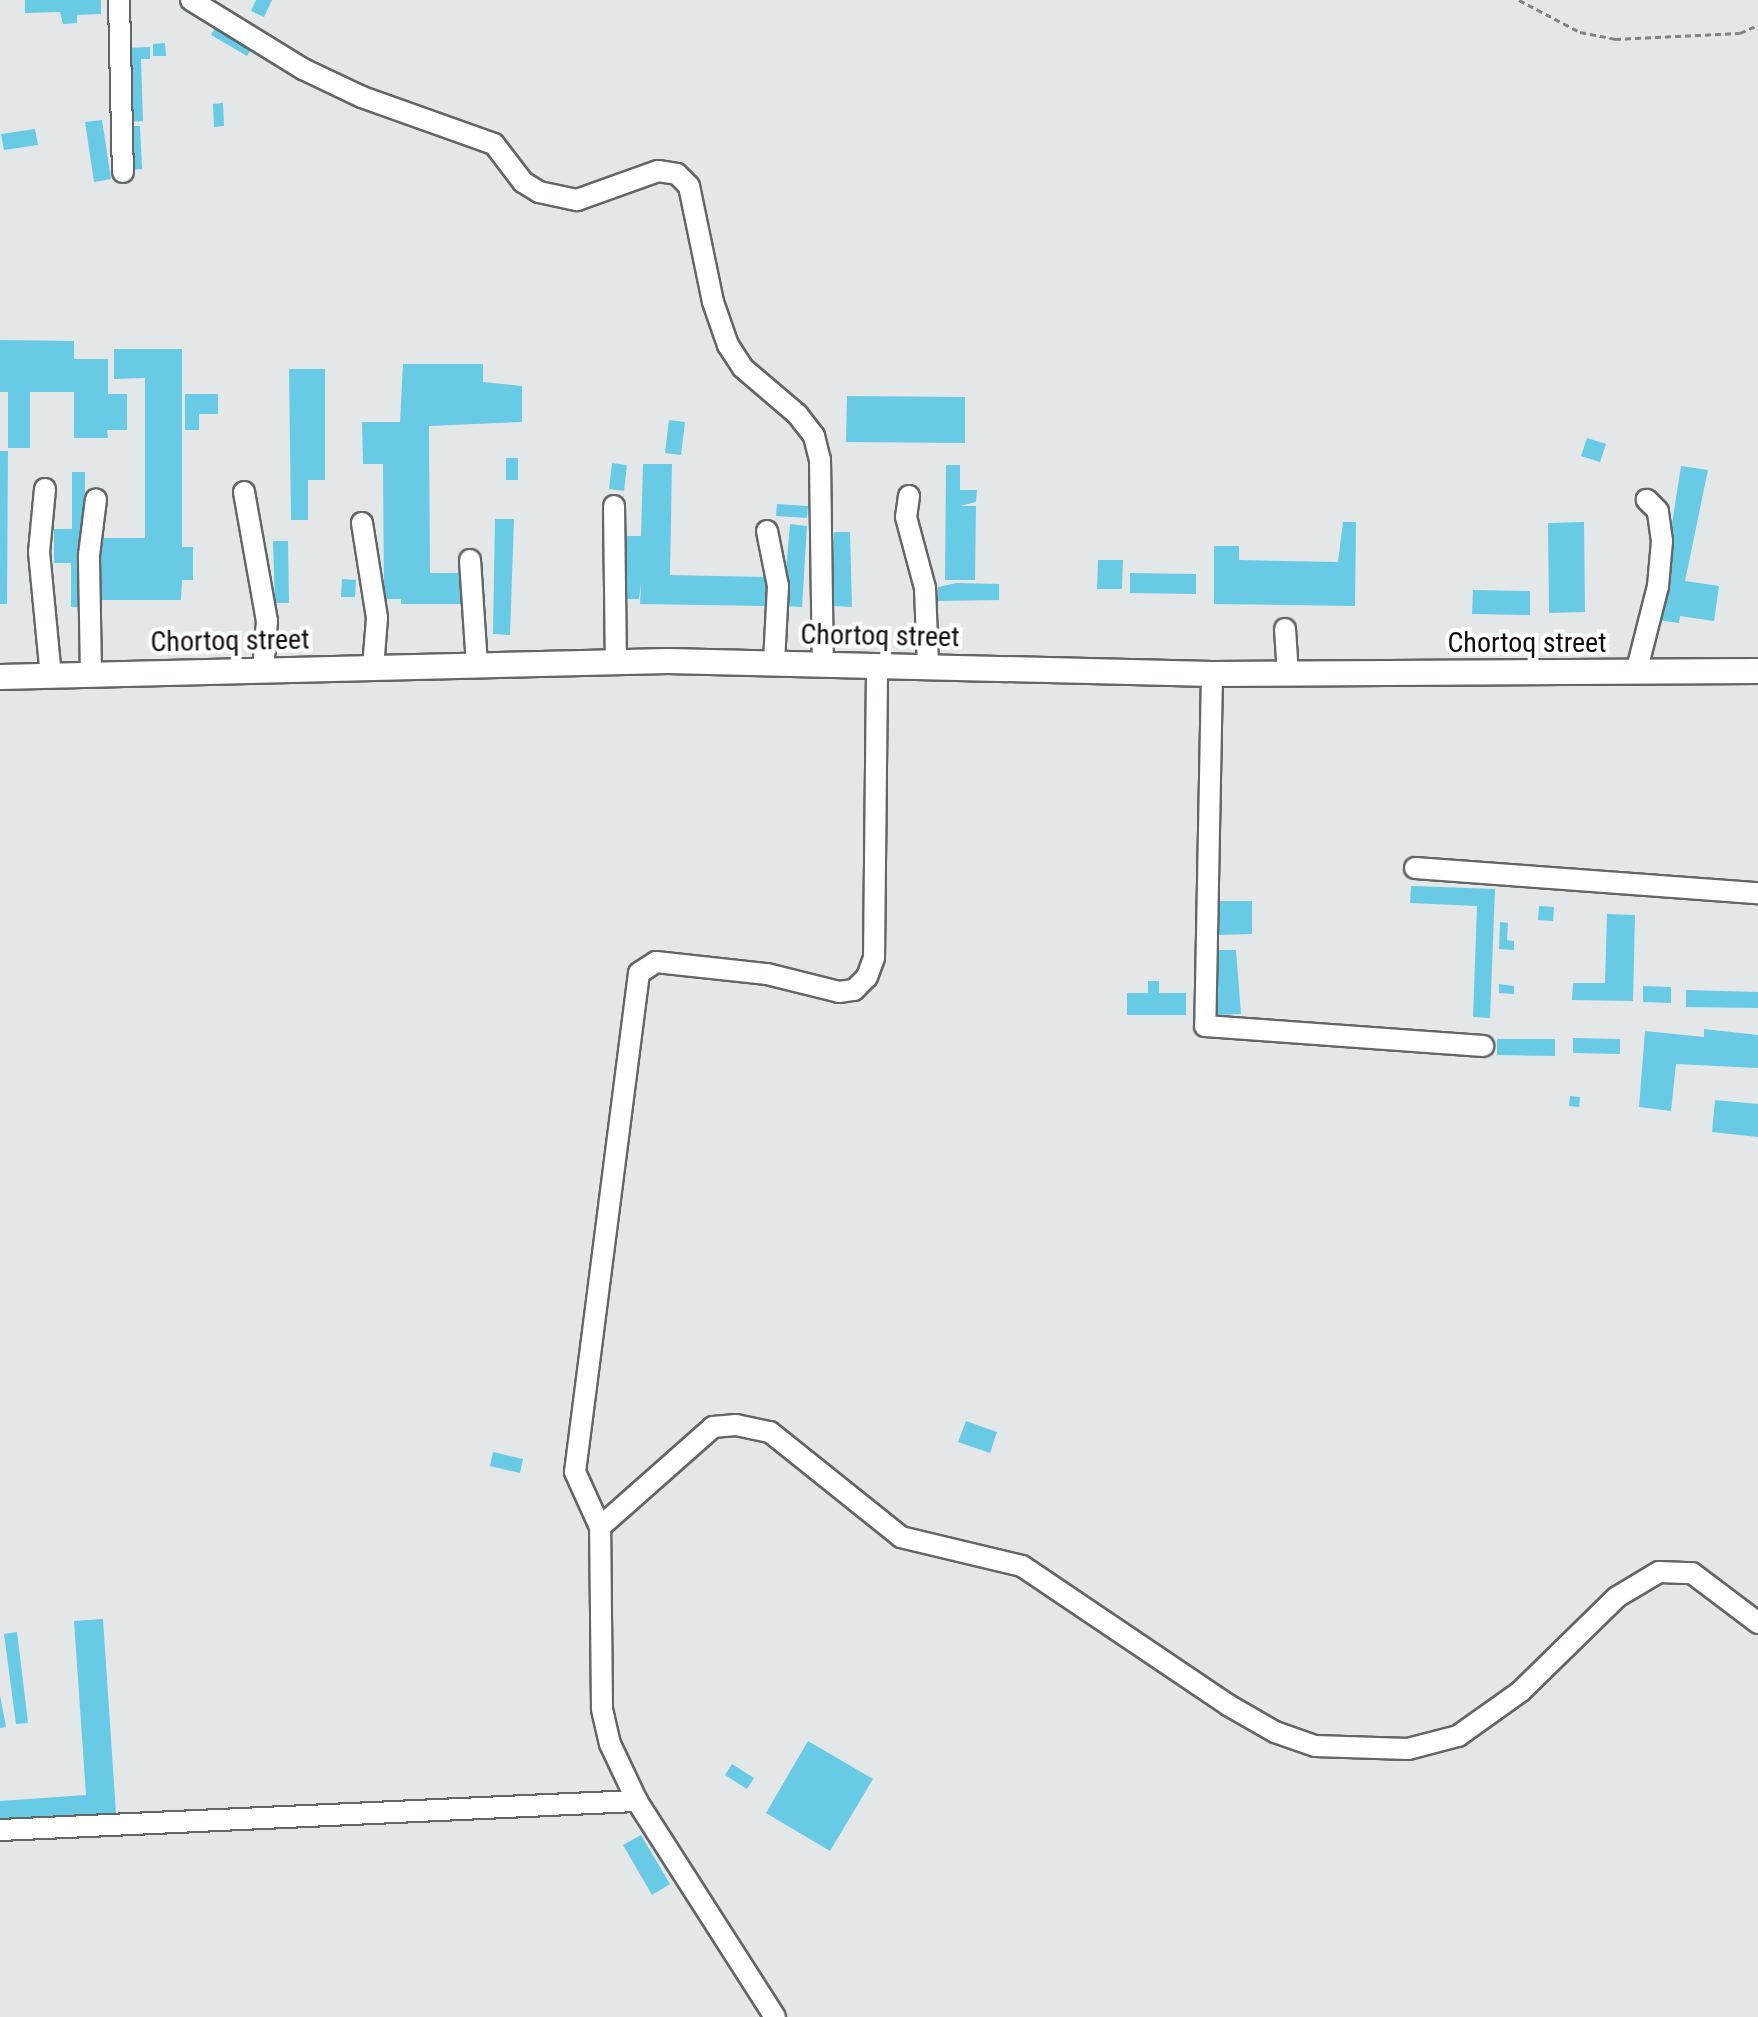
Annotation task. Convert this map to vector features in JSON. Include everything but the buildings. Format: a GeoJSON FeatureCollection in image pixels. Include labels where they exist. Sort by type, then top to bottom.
{"type":"FeatureCollection","features":[{"type":"Feature","properties":{"kind":"main road","name":"Chortoq street"},"geometry":{"type":"LineString","coordinates":[[0,677],[616,662],[1212,674],[1758,671]]}},
{"type":"Feature","properties":{"kind":"street"},"geometry":{"type":"LineString","coordinates":[[119,0],[123,172]]}},
{"type":"Feature","properties":{"kind":"street"},"geometry":{"type":"LineString","coordinates":[[191,0],[303,69],[362,97],[494,144],[523,182],[539,192],[577,200],[658,171],[677,174],[689,186],[713,302],[728,345],[743,368],[814,436],[820,460],[823,664]]}},
{"type":"Feature","properties":{"kind":"street"},"geometry":{"type":"LineString","coordinates":[[45,489],[39,552],[51,676]]}},
{"type":"Feature","properties":{"kind":"street"},"geometry":{"type":"LineString","coordinates":[[244,492],[267,621],[263,671]]}},
{"type":"Feature","properties":{"kind":"street"},"geometry":{"type":"LineString","coordinates":[[909,496],[906,517],[925,588],[928,667]]}},
{"type":"Feature","properties":{"kind":"street"},"geometry":{"type":"LineString","coordinates":[[91,675],[89,555],[96,499]]}},
{"type":"Feature","properties":{"kind":"street"},"geometry":{"type":"LineString","coordinates":[[1636,673],[1658,586],[1662,541],[1658,511],[1647,500]]}},
{"type":"Feature","properties":{"kind":"street"},"geometry":{"type":"LineString","coordinates":[[614,506],[616,662]]}},
{"type":"Feature","properties":{"kind":"street"},"geometry":{"type":"LineString","coordinates":[[362,523],[377,618],[373,668]]}},
{"type":"Feature","properties":{"kind":"street"},"geometry":{"type":"LineString","coordinates":[[767,531],[778,586],[774,663]]}},
{"type":"Feature","properties":{"kind":"street"},"geometry":{"type":"LineString","coordinates":[[470,560],[477,665]]}},
{"type":"Feature","properties":{"kind":"street"},"geometry":{"type":"LineString","coordinates":[[1285,629],[1288,674]]}},
{"type":"Feature","properties":{"kind":"street"},"geometry":{"type":"LineString","coordinates":[[775,2017],[637,1801],[610,1744],[602,1708],[600,1527],[575,1472],[639,973],[656,962],[767,974],[839,992],[854,990],[867,977],[874,958],[877,666]]}},
{"type":"Feature","properties":{"kind":"street"},"geometry":{"type":"LineString","coordinates":[[1212,674],[1205,1026],[1483,1046]]}},
{"type":"Feature","properties":{"kind":"street"},"geometry":{"type":"LineString","coordinates":[[1415,868],[1758,893]]}},
{"type":"Feature","properties":{"kind":"street"},"geometry":{"type":"LineString","coordinates":[[600,1527],[713,1427],[736,1425],[770,1432],[901,1537],[1022,1566],[1228,1705],[1275,1732],[1315,1746],[1408,1749],[1458,1736],[1513,1698],[1617,1597],[1659,1572],[1692,1573],[1758,1623]]}},
{"type":"Feature","properties":{"kind":"street"},"geometry":{"type":"LineString","coordinates":[[0,1830],[637,1801]]}},
{"type":"Feature","properties":{"kind":"path"},"geometry":{"type":"LineString","coordinates":[[1519,0],[1580,32],[1615,39],[1740,33],[1758,25]]}}]}
